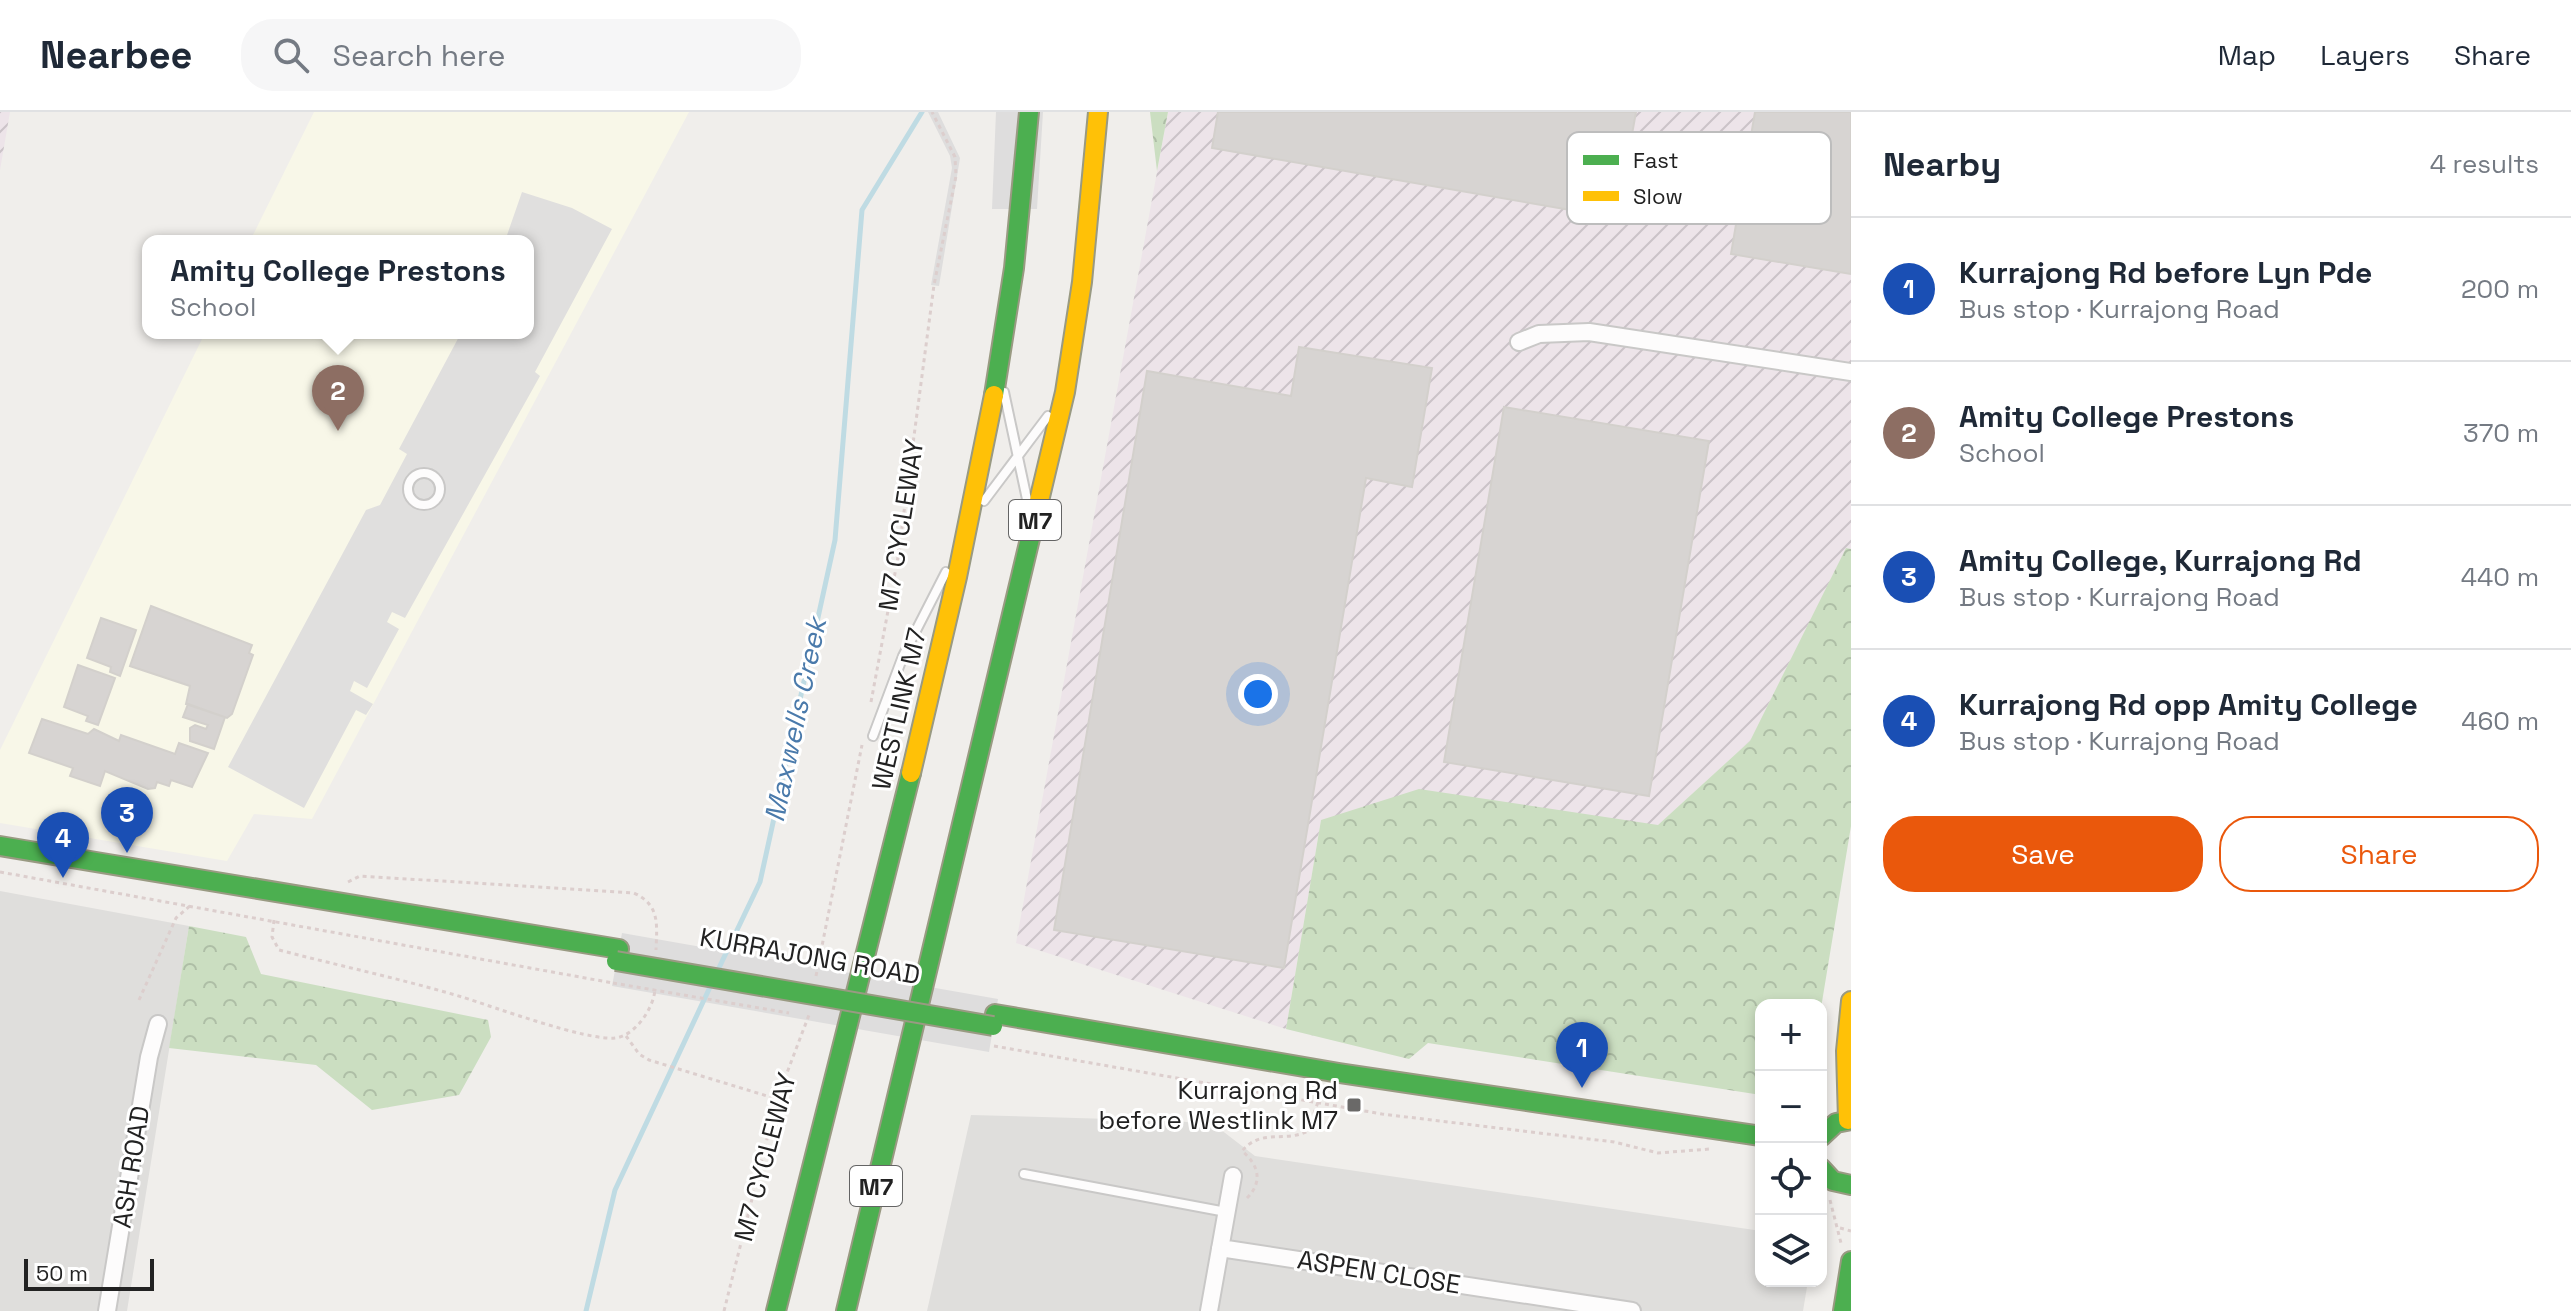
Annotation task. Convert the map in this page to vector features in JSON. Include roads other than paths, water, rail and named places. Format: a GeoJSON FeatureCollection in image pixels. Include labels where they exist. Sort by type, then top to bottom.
{"type":"FeatureCollection","features":[{"type":"Feature","properties":{"kind":"main road","name":"WESTLINK M7"},"geometry":{"type":"LineString","coordinates":[[776,1311],[830,1102],[970,522],[999,372],[1023,209],[1029,112]]}},
{"type":"Feature","properties":{"kind":"main road","name":"M7"},"geometry":{"type":"LineString","coordinates":[[846,1311],[1065,392],[1082,282],[1098,112]]}},
{"type":"Feature","properties":{"kind":"main road","name":"KURRAJONG ROAD"},"geometry":{"type":"LineString","coordinates":[[0,846],[994,1020],[1755,1135]]}},
{"type":"Feature","properties":{"kind":"main road","name":"KURRAJONG ROAD"},"geometry":{"type":"LineString","coordinates":[[0,857],[618,955]]}},
{"type":"Feature","properties":{"kind":"main road"},"geometry":{"type":"LineString","coordinates":[[1827,1130],[1849,1120],[1846,1051],[1851,1001]]}},
{"type":"Feature","properties":{"kind":"main road"},"geometry":{"type":"LineString","coordinates":[[856,1311],[885,1188],[906,1060]]}},
{"type":"Feature","properties":{"kind":"main road","name":"M7"},"geometry":{"type":"LineString","coordinates":[[786,1311],[829,1127],[830,1102]]}},
{"type":"Feature","properties":{"kind":"main road"},"geometry":{"type":"LineString","coordinates":[[1827,1174],[1833,1181],[1851,1185]]}},
{"type":"Feature","properties":{"kind":"main road"},"geometry":{"type":"LineString","coordinates":[[1843,1311],[1851,1261]]}},
{"type":"Feature","properties":{"kind":"street"},"geometry":{"type":"LineString","coordinates":[[1519,342],[1551,333],[1589,332],[1851,372]]}},
{"type":"Feature","properties":{"kind":"street","name":"ASH ROAD"},"geometry":{"type":"LineString","coordinates":[[107,1311],[149,1057],[158,1024]]}},
{"type":"Feature","properties":{"kind":"street"},"geometry":{"type":"LineString","coordinates":[[1209,1311],[1233,1176]]}},
{"type":"Feature","properties":{"kind":"street","name":"ASPEN CLOSE"},"geometry":{"type":"LineString","coordinates":[[1220,1248],[1632,1311]]}},
{"type":"Feature","properties":{"kind":"lane"},"geometry":{"type":"LineString","coordinates":[[999,372],[1020,455],[1032,533]]}},
{"type":"Feature","properties":{"kind":"lane"},"geometry":{"type":"LineString","coordinates":[[869,734],[903,656],[970,522],[1065,392]]}},
{"type":"Feature","properties":{"kind":"lane"},"geometry":{"type":"LineString","coordinates":[[423,472],[434,476],[440,485],[436,501],[426,505],[412,500],[408,491],[413,476],[423,472]]}},
{"type":"Feature","properties":{"kind":"lane"},"geometry":{"type":"LineString","coordinates":[[1024,1174],[1226,1212]]}},
{"type":"Feature","properties":{"kind":"waterway","name":"Maxwells Creek"},"geometry":{"type":"LineString","coordinates":[[717,972],[760,882],[835,540],[862,210],[922,112]]}},
{"type":"Feature","properties":{"kind":"waterway","name":"Maxwells Creek"},"geometry":{"type":"LineString","coordinates":[[586,1311],[615,1190],[711,985]]}},
{"type":"Feature","properties":{"kind":"place","name":"Amity College Prestons"},"geometry":{"type":"Point","coordinates":[338,431]}},
{"type":"Feature","properties":{"kind":"place","name":"Amity College, Kurrajong Rd"},"geometry":{"type":"Point","coordinates":[127,853]}},
{"type":"Feature","properties":{"kind":"place","name":"Kurrajong Rd opp Amity College"},"geometry":{"type":"Point","coordinates":[63,878]}},
{"type":"Feature","properties":{"kind":"place","name":"Kurrajong Rd before Lyn Pde"},"geometry":{"type":"Point","coordinates":[1582,1088]}},
{"type":"Feature","properties":{"kind":"place","name":"Kurrajong Rd before Westlink M7"},"geometry":{"type":"Point","coordinates":[1354,1105]}}]}
